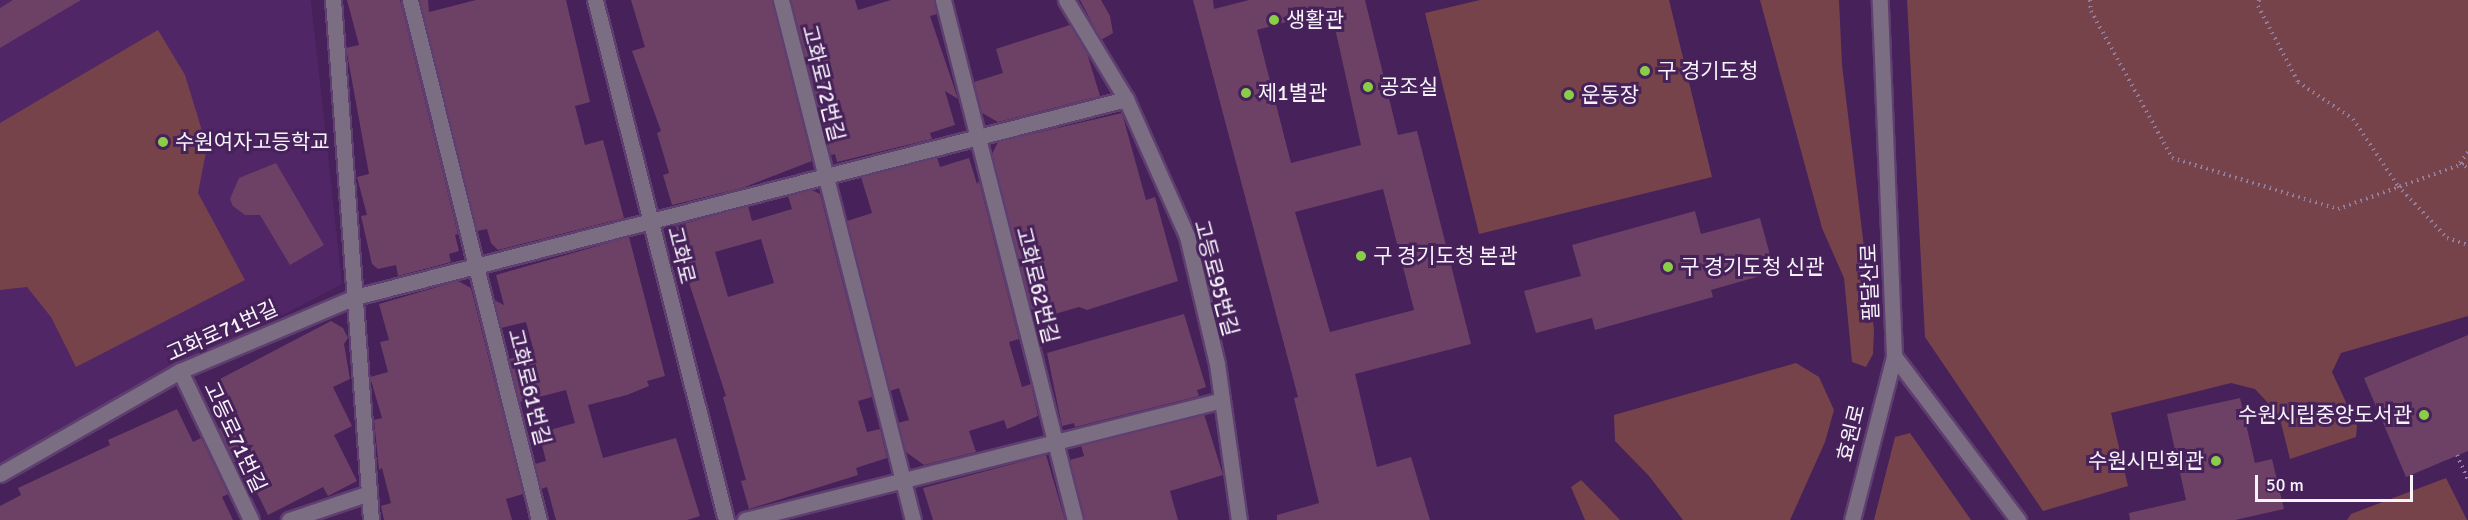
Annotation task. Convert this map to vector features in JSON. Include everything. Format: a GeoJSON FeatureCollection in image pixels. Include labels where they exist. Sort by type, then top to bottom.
{"type":"FeatureCollection","features":[{"type":"Feature","properties":{"kind":"street"},"geometry":{"type":"LineString","coordinates":[[333,0],[371,520]]}},
{"type":"Feature","properties":{"kind":"street"},"geometry":{"type":"LineString","coordinates":[[410,0],[477,263]]}},
{"type":"Feature","properties":{"kind":"street","name":"고화로"},"geometry":{"type":"LineString","coordinates":[[594,0],[726,520]]}},
{"type":"Feature","properties":{"kind":"street","name":"고화로72번길"},"geometry":{"type":"LineString","coordinates":[[781,0],[825,177]]}},
{"type":"Feature","properties":{"kind":"street"},"geometry":{"type":"LineString","coordinates":[[943,0],[978,138]]}},
{"type":"Feature","properties":{"kind":"street","name":"고등로95번길"},"geometry":{"type":"LineString","coordinates":[[1066,0],[1126,99],[1186,236],[1217,364],[1239,520]]}},
{"type":"Feature","properties":{"kind":"street","name":"팔달산로"},"geometry":{"type":"LineString","coordinates":[[1880,0],[1894,356]]}},
{"type":"Feature","properties":{"kind":"street"},"geometry":{"type":"LineString","coordinates":[[651,219],[825,177],[1126,99]]}},
{"type":"Feature","properties":{"kind":"street","name":"고화로62번길"},"geometry":{"type":"LineString","coordinates":[[978,138],[1075,520]]}},
{"type":"Feature","properties":{"kind":"street"},"geometry":{"type":"LineString","coordinates":[[825,177],[913,520]]}},
{"type":"Feature","properties":{"kind":"street","name":"고화로71번길"},"geometry":{"type":"LineString","coordinates":[[0,474],[180,371],[355,297],[651,219]]}},
{"type":"Feature","properties":{"kind":"street","name":"고화로61번길"},"geometry":{"type":"LineString","coordinates":[[477,263],[539,520]]}},
{"type":"Feature","properties":{"kind":"street"},"geometry":{"type":"LineString","coordinates":[[1894,356],[2018,520]]}},
{"type":"Feature","properties":{"kind":"street","name":"효원로"},"geometry":{"type":"LineString","coordinates":[[1852,520],[1894,356]]}},
{"type":"Feature","properties":{"kind":"street","name":"고등로71번길"},"geometry":{"type":"LineString","coordinates":[[180,371],[251,520]]}},
{"type":"Feature","properties":{"kind":"street"},"geometry":{"type":"LineString","coordinates":[[745,520],[1221,400]]}},
{"type":"Feature","properties":{"kind":"street"},"geometry":{"type":"LineString","coordinates":[[289,520],[369,493]]}},
{"type":"Feature","properties":{"kind":"path"},"geometry":{"type":"LineString","coordinates":[[2090,0],[2091,11],[2172,158],[2338,209],[2468,162]]}},
{"type":"Feature","properties":{"kind":"path"},"geometry":{"type":"LineString","coordinates":[[2259,0],[2258,6],[2298,82],[2353,119],[2398,186],[2447,238],[2468,244]]}},
{"type":"Feature","properties":{"kind":"path"},"geometry":{"type":"LineString","coordinates":[[2460,163],[2468,152]]}},
{"type":"Feature","properties":{"kind":"path"},"geometry":{"type":"LineString","coordinates":[[2460,163],[2468,168]]}},
{"type":"Feature","properties":{"kind":"path"},"geometry":{"type":"LineString","coordinates":[[2457,455],[2468,480]]}},
{"type":"Feature","properties":{"kind":"shaded area","name":"수원여자고등학교"},"geometry":{"type":"Polygon","coordinates":[[[0,0],[311,0],[342,284],[0,464],[0,0]]]}},
{"type":"Feature","properties":{"kind":"shaded area","name":"운동장"},"geometry":{"type":"Polygon","coordinates":[[[1480,0],[1669,0],[1712,177],[1479,234],[1425,13],[1480,0]]]}},
{"type":"Feature","properties":{"kind":"shaded area"},"geometry":{"type":"Polygon","coordinates":[[[1760,0],[1839,0],[1842,65],[1874,330],[1873,354],[1866,367],[1852,362],[1844,278],[1822,228],[1760,0]]]}},
{"type":"Feature","properties":{"kind":"shaded area"},"geometry":{"type":"Polygon","coordinates":[[[1907,0],[2468,0],[2468,316],[2341,353],[2332,372],[2357,426],[2356,437],[2290,459],[2281,423],[2268,403],[2255,389],[2231,383],[2111,413],[2128,486],[2043,511],[1925,337],[1907,0]]]}},
{"type":"Feature","properties":{"kind":"shaded area"},"geometry":{"type":"Polygon","coordinates":[[[158,30],[185,75],[207,147],[198,193],[245,280],[76,367],[51,317],[27,287],[0,290],[0,123],[158,30]]]}},
{"type":"Feature","properties":{"kind":"shaded area"},"geometry":{"type":"Polygon","coordinates":[[[1796,363],[1819,377],[1834,410],[1825,442],[1790,520],[1683,520],[1649,476],[1615,441],[1614,415],[1796,363]]]}},
{"type":"Feature","properties":{"kind":"shaded area"},"geometry":{"type":"Polygon","coordinates":[[[1910,433],[1971,520],[1874,520],[1895,437],[1910,433]]]}},
{"type":"Feature","properties":{"kind":"shaded area"},"geometry":{"type":"Polygon","coordinates":[[[2446,478],[2467,520],[2347,520],[2351,514],[2446,478]]]}},
{"type":"Feature","properties":{"kind":"shaded area"},"geometry":{"type":"Polygon","coordinates":[[[1581,480],[1620,520],[1585,520],[1571,487],[1581,480]]]}},
{"type":"Feature","properties":{"kind":"building"},"geometry":{"type":"Polygon","coordinates":[[[13,0],[81,0],[0,48],[0,8],[13,0]]]}},
{"type":"Feature","properties":{"kind":"building"},"geometry":{"type":"Polygon","coordinates":[[[347,0],[400,0],[458,234],[455,235],[459,251],[449,254],[451,262],[398,276],[396,265],[378,269],[372,264],[361,216],[367,215],[357,177],[369,174],[346,48],[359,45],[347,0]]]}},
{"type":"Feature","properties":{"kind":"building"},"geometry":{"type":"Polygon","coordinates":[[[420,0],[428,0],[429,12],[476,0],[566,0],[590,102],[575,106],[585,145],[603,140],[624,218],[498,250],[491,243],[487,229],[477,231],[420,0]]]}},
{"type":"Feature","properties":{"kind":"building"},"geometry":{"type":"Polygon","coordinates":[[[631,0],[772,0],[812,161],[742,188],[672,205],[663,175],[669,173],[657,133],[661,131],[632,51],[645,47],[631,0]]]}},
{"type":"Feature","properties":{"kind":"building"},"geometry":{"type":"Polygon","coordinates":[[[791,0],[855,0],[858,10],[891,0],[934,0],[937,14],[930,16],[958,99],[945,91],[955,125],[930,133],[932,139],[837,162],[835,154],[831,155],[791,0]]]}},
{"type":"Feature","properties":{"kind":"building"},"geometry":{"type":"Polygon","coordinates":[[[1080,0],[1101,0],[1110,16],[1113,33],[1101,40],[1080,0]]]}},
{"type":"Feature","properties":{"kind":"building"},"geometry":{"type":"Polygon","coordinates":[[[1193,0],[1213,0],[1214,9],[1249,0],[1365,0],[1398,135],[1417,131],[1471,344],[1355,374],[1377,467],[1411,457],[1430,520],[1277,520],[1277,515],[1319,503],[1294,398],[1298,397],[1193,0]],[[1331,10],[1257,30],[1291,163],[1361,145],[1331,10]],[[1383,189],[1295,212],[1330,332],[1414,310],[1383,189]]]}},
{"type":"Feature","properties":{"kind":"building"},"geometry":{"type":"Polygon","coordinates":[[[1070,25],[1087,53],[1100,96],[998,122],[982,113],[974,82],[1003,73],[996,49],[1070,25]]]}},
{"type":"Feature","properties":{"kind":"building"},"geometry":{"type":"Polygon","coordinates":[[[1122,113],[1146,200],[1155,197],[1178,281],[1087,310],[1079,307],[1034,320],[992,154],[998,142],[1122,113]]]}},
{"type":"Feature","properties":{"kind":"building"},"geometry":{"type":"Polygon","coordinates":[[[937,157],[940,167],[969,158],[977,184],[979,181],[1019,339],[1009,342],[1022,387],[1031,384],[1038,416],[1007,429],[1004,420],[969,431],[976,452],[924,465],[906,452],[898,423],[909,420],[899,388],[890,391],[847,221],[872,213],[861,177],[937,157]]]}},
{"type":"Feature","properties":{"kind":"building"},"geometry":{"type":"Polygon","coordinates":[[[276,163],[324,245],[290,265],[260,215],[245,215],[233,206],[230,199],[239,178],[276,163]]]}},
{"type":"Feature","properties":{"kind":"building"},"geometry":{"type":"Polygon","coordinates":[[[812,190],[820,194],[872,397],[858,401],[867,432],[880,429],[887,458],[856,468],[858,475],[749,509],[741,481],[746,480],[723,397],[726,396],[681,258],[685,257],[676,226],[748,206],[752,221],[792,209],[788,196],[812,190]],[[761,239],[715,252],[728,297],[774,283],[761,239]]]}},
{"type":"Feature","properties":{"kind":"building","name":"구 경기도청 신관"},"geometry":{"type":"Polygon","coordinates":[[[1695,211],[1701,234],[1760,218],[1770,255],[1755,259],[1760,276],[1711,290],[1713,297],[1595,330],[1592,318],[1536,333],[1524,291],[1581,276],[1572,245],[1695,211]]]}},
{"type":"Feature","properties":{"kind":"building"},"geometry":{"type":"Polygon","coordinates":[[[629,237],[665,376],[647,381],[649,386],[627,395],[588,405],[603,458],[676,438],[700,516],[687,520],[556,520],[547,487],[541,489],[535,464],[546,461],[539,433],[575,423],[566,390],[520,402],[509,359],[534,352],[526,322],[501,328],[494,300],[504,305],[496,275],[629,237]]]}},
{"type":"Feature","properties":{"kind":"building"},"geometry":{"type":"Polygon","coordinates":[[[458,281],[471,288],[523,494],[506,499],[512,520],[384,520],[381,506],[391,503],[382,468],[379,470],[374,420],[382,418],[370,377],[388,372],[380,342],[389,340],[379,304],[458,281]]]}},
{"type":"Feature","properties":{"kind":"building"},"geometry":{"type":"Polygon","coordinates":[[[1184,314],[1206,387],[1197,390],[1199,396],[1075,427],[1074,423],[1062,426],[1047,353],[1184,314]]]}},
{"type":"Feature","properties":{"kind":"building"},"geometry":{"type":"Polygon","coordinates":[[[331,321],[343,328],[348,338],[344,344],[350,379],[333,387],[352,426],[334,435],[357,481],[328,496],[323,487],[268,515],[252,483],[246,486],[219,429],[225,426],[213,392],[220,388],[216,381],[331,321]]]}},
{"type":"Feature","properties":{"kind":"building","name":"수원시립중앙도서관"},"geometry":{"type":"Polygon","coordinates":[[[2468,335],[2468,451],[2406,477],[2364,378],[2468,335]]]}},
{"type":"Feature","properties":{"kind":"building","name":"수원시민회관"},"geometry":{"type":"Polygon","coordinates":[[[2240,398],[2255,463],[2272,459],[2284,509],[2235,520],[2130,520],[2129,513],[2186,500],[2167,414],[2240,398]]]}},
{"type":"Feature","properties":{"kind":"building"},"geometry":{"type":"Polygon","coordinates":[[[177,409],[193,442],[201,438],[228,494],[222,497],[233,520],[0,520],[0,506],[21,495],[18,488],[110,445],[108,440],[177,409]]]}},
{"type":"Feature","properties":{"kind":"building"},"geometry":{"type":"Polygon","coordinates":[[[1204,414],[1223,475],[1170,491],[1178,520],[1084,520],[1070,460],[1084,456],[1081,445],[1204,414]]]}},
{"type":"Feature","properties":{"kind":"building"},"geometry":{"type":"Polygon","coordinates":[[[1046,455],[1065,520],[933,520],[923,488],[1046,455]]]}},
{"type":"Feature","properties":{"kind":"place","name":"생활관"},"geometry":{"type":"Point","coordinates":[1274,20]}},
{"type":"Feature","properties":{"kind":"place","name":"구 경기도청"},"geometry":{"type":"Point","coordinates":[1645,71]}},
{"type":"Feature","properties":{"kind":"place","name":"공조실"},"geometry":{"type":"Point","coordinates":[1368,87]}},
{"type":"Feature","properties":{"kind":"place","name":"제1별관"},"geometry":{"type":"Point","coordinates":[1246,93]}},
{"type":"Feature","properties":{"kind":"place","name":"운동장"},"geometry":{"type":"Point","coordinates":[1569,95]}},
{"type":"Feature","properties":{"kind":"place","name":"수원여자고등학교"},"geometry":{"type":"Point","coordinates":[163,142]}},
{"type":"Feature","properties":{"kind":"place","name":"구 경기도청 본관"},"geometry":{"type":"Point","coordinates":[1361,256]}},
{"type":"Feature","properties":{"kind":"place","name":"구 경기도청 신관"},"geometry":{"type":"Point","coordinates":[1668,267]}},
{"type":"Feature","properties":{"kind":"place","name":"수원시립중앙도서관"},"geometry":{"type":"Point","coordinates":[2424,415]}},
{"type":"Feature","properties":{"kind":"place","name":"수원시민회관"},"geometry":{"type":"Point","coordinates":[2216,461]}}]}
